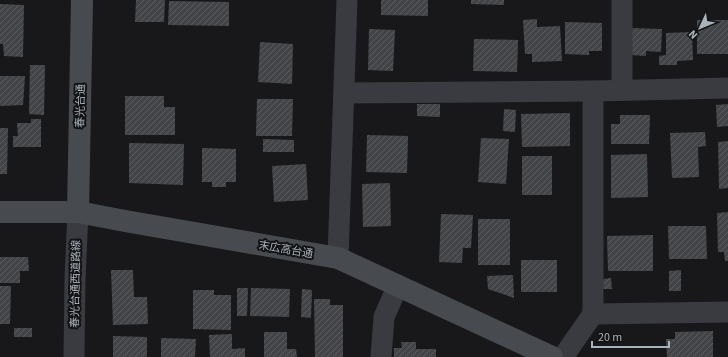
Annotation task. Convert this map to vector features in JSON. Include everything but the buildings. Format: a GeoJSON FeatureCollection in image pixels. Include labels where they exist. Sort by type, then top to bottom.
{"type":"FeatureCollection","features":[{"type":"Feature","properties":{"kind":"street","name":"春光台通"},"geometry":{"type":"LineString","coordinates":[[78,212],[82,0]]}},
{"type":"Feature","properties":{"kind":"street"},"geometry":{"type":"LineString","coordinates":[[338,258],[347,0]]}},
{"type":"Feature","properties":{"kind":"street"},"geometry":{"type":"LineString","coordinates":[[622,0],[622,90]]}},
{"type":"Feature","properties":{"kind":"street"},"geometry":{"type":"LineString","coordinates":[[344,93],[593,91],[728,88]]}},
{"type":"Feature","properties":{"kind":"street"},"geometry":{"type":"LineString","coordinates":[[563,357],[593,314],[593,91]]}},
{"type":"Feature","properties":{"kind":"street","name":"末広高台通"},"geometry":{"type":"LineString","coordinates":[[0,212],[78,212],[338,258],[552,357]]}},
{"type":"Feature","properties":{"kind":"street","name":"春光台通西道路線"},"geometry":{"type":"LineString","coordinates":[[74,357],[78,212]]}},
{"type":"Feature","properties":{"kind":"street"},"geometry":{"type":"LineString","coordinates":[[381,357],[384,317],[398,285]]}},
{"type":"Feature","properties":{"kind":"street"},"geometry":{"type":"LineString","coordinates":[[593,314],[728,312]]}}]}
